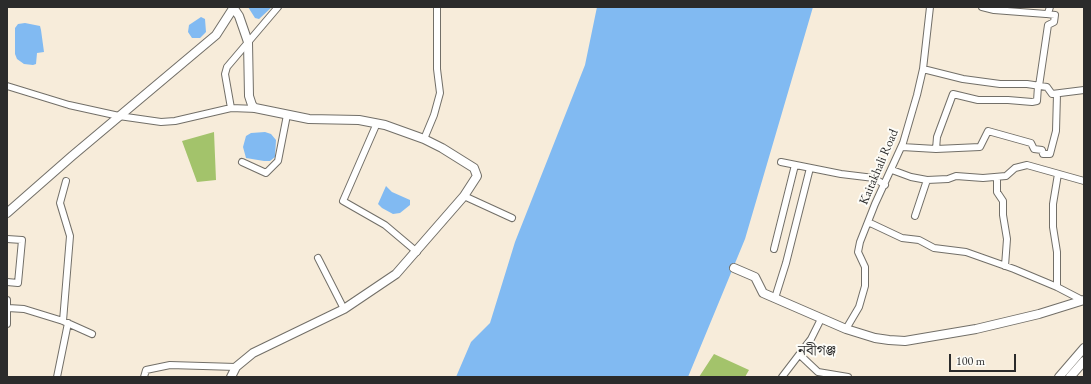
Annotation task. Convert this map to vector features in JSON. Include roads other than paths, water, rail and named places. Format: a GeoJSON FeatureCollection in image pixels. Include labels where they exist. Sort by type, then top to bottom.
{"type":"FeatureCollection","features":[{"type":"Feature","properties":{"kind":"main road"},"geometry":{"type":"LineString","coordinates":[[7,213],[119,116],[216,35],[233,7],[239,16],[248,42],[250,102],[257,109],[309,119],[347,119],[377,122],[424,139],[474,168],[476,172],[475,180],[464,196],[417,252],[396,274],[344,309],[268,344],[253,353],[236,367],[231,377]]}},
{"type":"Feature","properties":{"kind":"main road"},"geometry":{"type":"LineString","coordinates":[[734,268],[755,277],[762,292],[821,320],[875,338],[905,341],[976,330],[1038,314],[1083,300]]}},
{"type":"Feature","properties":{"kind":"main road"},"geometry":{"type":"LineString","coordinates":[[1059,377],[1084,348]]}},
{"type":"Feature","properties":{"kind":"main road"},"geometry":{"type":"LineString","coordinates":[[1070,377],[1084,361]]}},
{"type":"Feature","properties":{"kind":"street"},"geometry":{"type":"LineString","coordinates":[[231,108],[226,71],[248,42],[278,7]]}},
{"type":"Feature","properties":{"kind":"street"},"geometry":{"type":"LineString","coordinates":[[424,139],[434,115],[440,93],[437,70],[437,7]]}},
{"type":"Feature","properties":{"kind":"street","name":"Kaitakhali Road"},"geometry":{"type":"LineString","coordinates":[[846,329],[863,296],[865,267],[858,252],[868,222],[902,147],[923,69],[930,7]]}},
{"type":"Feature","properties":{"kind":"street"},"geometry":{"type":"LineString","coordinates":[[936,149],[937,137],[952,95],[955,94],[978,100],[1037,101],[1048,25],[1054,22],[1055,15],[994,10],[982,7]]}},
{"type":"Feature","properties":{"kind":"street"},"geometry":{"type":"LineString","coordinates":[[1047,14],[1050,7]]}},
{"type":"Feature","properties":{"kind":"street"},"geometry":{"type":"LineString","coordinates":[[923,69],[949,76],[1000,84],[1047,86],[1051,93],[1057,94],[1084,90]]}},
{"type":"Feature","properties":{"kind":"street"},"geometry":{"type":"LineString","coordinates":[[7,86],[69,106],[119,116],[170,122],[231,108],[257,109]]}},
{"type":"Feature","properties":{"kind":"street"},"geometry":{"type":"LineString","coordinates":[[902,147],[936,149],[980,147],[988,131],[1032,144],[1035,150],[1042,150],[1043,154],[1050,154],[1056,131],[1057,94]]}},
{"type":"Feature","properties":{"kind":"street"},"geometry":{"type":"LineString","coordinates":[[242,162],[266,173],[278,162],[287,115]]}},
{"type":"Feature","properties":{"kind":"street"},"geometry":{"type":"LineString","coordinates":[[377,122],[343,201],[385,225],[417,252]]}},
{"type":"Feature","properties":{"kind":"street"},"geometry":{"type":"LineString","coordinates":[[781,162],[874,178],[885,185]]}},
{"type":"Feature","properties":{"kind":"street"},"geometry":{"type":"LineString","coordinates":[[774,249],[795,165]]}},
{"type":"Feature","properties":{"kind":"street"},"geometry":{"type":"LineString","coordinates":[[892,170],[911,177],[927,180],[948,179],[956,176],[983,178],[1006,176],[1014,168],[1026,165],[1084,181]]}},
{"type":"Feature","properties":{"kind":"street"},"geometry":{"type":"LineString","coordinates":[[775,298],[786,263],[810,168]]}},
{"type":"Feature","properties":{"kind":"street"},"geometry":{"type":"LineString","coordinates":[[1058,174],[1053,204],[1053,228],[1057,252],[1058,287]]}},
{"type":"Feature","properties":{"kind":"street"},"geometry":{"type":"LineString","coordinates":[[997,177],[997,192],[1003,201],[1003,215],[1007,239],[1005,266]]}},
{"type":"Feature","properties":{"kind":"street"},"geometry":{"type":"LineString","coordinates":[[56,377],[66,322],[70,236],[60,203],[66,180]]}},
{"type":"Feature","properties":{"kind":"street"},"geometry":{"type":"LineString","coordinates":[[915,216],[927,180]]}},
{"type":"Feature","properties":{"kind":"street"},"geometry":{"type":"LineString","coordinates":[[464,196],[512,218]]}},
{"type":"Feature","properties":{"kind":"street"},"geometry":{"type":"LineString","coordinates":[[868,222],[902,238],[919,240],[934,248],[966,252],[1005,266],[1058,287],[1083,300]]}},
{"type":"Feature","properties":{"kind":"street"},"geometry":{"type":"LineString","coordinates":[[7,239],[22,240],[18,284],[7,282]]}},
{"type":"Feature","properties":{"kind":"street"},"geometry":{"type":"LineString","coordinates":[[318,258],[344,309]]}},
{"type":"Feature","properties":{"kind":"street"},"geometry":{"type":"LineString","coordinates":[[7,300],[7,324]]}},
{"type":"Feature","properties":{"kind":"street"},"geometry":{"type":"LineString","coordinates":[[8,308],[24,309],[66,322],[92,334]]}},
{"type":"Feature","properties":{"kind":"street"},"geometry":{"type":"LineString","coordinates":[[782,377],[800,355],[821,320]]}},
{"type":"Feature","properties":{"kind":"street"},"geometry":{"type":"LineString","coordinates":[[800,355],[818,372],[848,377]]}},
{"type":"Feature","properties":{"kind":"street"},"geometry":{"type":"LineString","coordinates":[[144,377],[146,370],[170,365],[236,367]]}},
{"type":"Feature","properties":{"kind":"water"},"geometry":{"type":"Polygon","coordinates":[[[248,7],[272,7],[259,19],[255,18],[248,7]]]}},
{"type":"Feature","properties":{"kind":"water"},"geometry":{"type":"Polygon","coordinates":[[[597,7],[813,7],[745,239],[688,377],[456,377],[471,342],[490,323],[515,242],[585,65],[597,7]]]}},
{"type":"Feature","properties":{"kind":"water"},"geometry":{"type":"Polygon","coordinates":[[[201,17],[205,19],[206,32],[200,38],[192,38],[188,32],[189,25],[201,17]]]}},
{"type":"Feature","properties":{"kind":"water"},"geometry":{"type":"Polygon","coordinates":[[[25,23],[40,26],[41,30],[44,52],[37,53],[36,64],[33,65],[24,64],[17,59],[15,54],[15,28],[18,24],[25,23]]]}},
{"type":"Feature","properties":{"kind":"water"},"geometry":{"type":"Polygon","coordinates":[[[265,132],[271,134],[276,140],[275,157],[270,161],[246,158],[243,147],[246,136],[251,133],[265,132]]]}},
{"type":"Feature","properties":{"kind":"water"},"geometry":{"type":"Polygon","coordinates":[[[386,186],[392,192],[410,200],[410,205],[400,213],[393,214],[382,208],[378,204],[386,186]]]}},
{"type":"Feature","properties":{"kind":"district","name":"নবীগঞ্জ"},"geometry":{"type":"Point","coordinates":[817,351]}}]}
